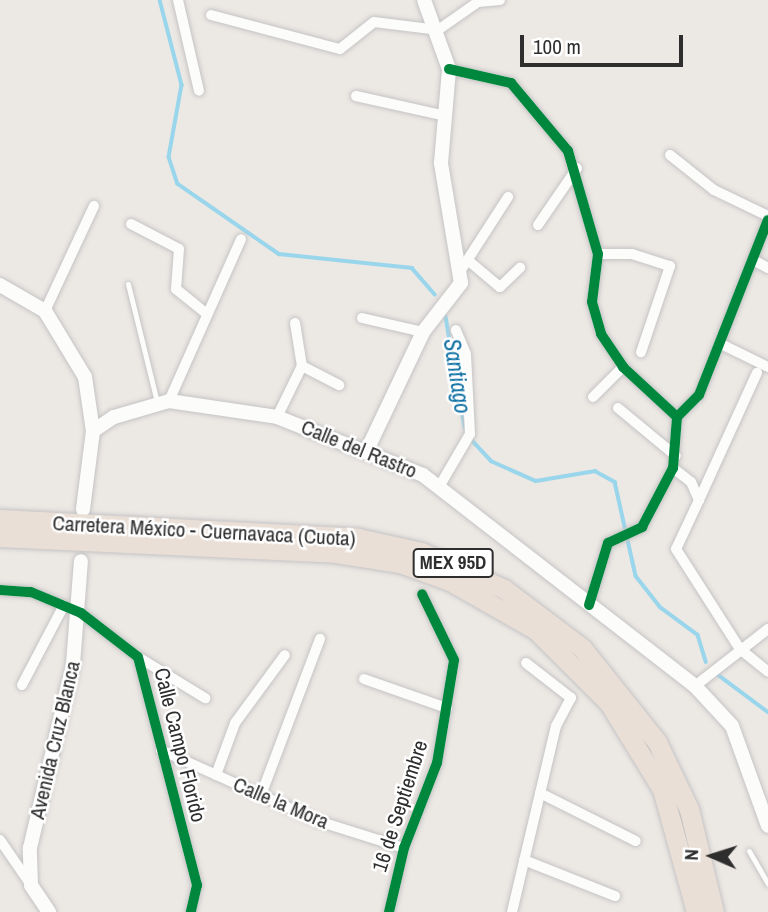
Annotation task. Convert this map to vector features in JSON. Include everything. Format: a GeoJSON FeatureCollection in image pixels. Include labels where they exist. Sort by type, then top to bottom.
{"type":"FeatureCollection","features":[{"type":"Feature","properties":{"kind":"highway","name":"Carretera México - Cuernavaca (Cuota)"},"geometry":{"type":"LineString","coordinates":[[0,519],[358,538],[421,552],[504,589],[582,648],[657,742],[689,809],[714,912]]}},
{"type":"Feature","properties":{"kind":"highway","name":"Carretera México - Cuernavaca (Cuota)"},"geometry":{"type":"LineString","coordinates":[[0,537],[336,553],[400,563],[450,581],[536,631],[609,703],[662,789],[696,912]]}},
{"type":"Feature","properties":{"kind":"main road"},"geometry":{"type":"LineString","coordinates":[[368,449],[423,332],[454,295],[465,266],[440,163],[442,114],[449,69],[438,30],[424,0]]}},
{"type":"Feature","properties":{"kind":"main road"},"geometry":{"type":"LineString","coordinates":[[0,285],[45,311],[85,377],[93,431],[83,509]]}},
{"type":"Feature","properties":{"kind":"main road"},"geometry":{"type":"LineString","coordinates":[[93,431],[163,402]]}},
{"type":"Feature","properties":{"kind":"main road","name":"Calle del Rastro"},"geometry":{"type":"LineString","coordinates":[[163,402],[277,417],[368,449],[439,486],[695,686],[732,726],[768,826]]}},
{"type":"Feature","properties":{"kind":"main road","name":"Avenida Cruz Blanca"},"geometry":{"type":"LineString","coordinates":[[31,885],[30,848],[81,613],[80,561]]}},
{"type":"Feature","properties":{"kind":"main road"},"geometry":{"type":"LineString","coordinates":[[31,885],[49,912]]}},
{"type":"Feature","properties":{"kind":"street"},"geometry":{"type":"LineString","coordinates":[[178,0],[198,91]]}},
{"type":"Feature","properties":{"kind":"street"},"geometry":{"type":"LineString","coordinates":[[211,16],[340,49],[374,22],[438,30],[478,2],[500,0]]}},
{"type":"Feature","properties":{"kind":"street"},"geometry":{"type":"LineString","coordinates":[[449,69],[511,83],[578,168],[598,254],[594,318],[623,367],[677,417]]}},
{"type":"Feature","properties":{"kind":"street"},"geometry":{"type":"LineString","coordinates":[[356,96],[442,114]]}},
{"type":"Feature","properties":{"kind":"street"},"geometry":{"type":"LineString","coordinates":[[589,605],[608,544],[628,533],[673,468],[677,417],[699,395],[768,218],[713,190],[670,155]]}},
{"type":"Feature","properties":{"kind":"street"},"geometry":{"type":"LineString","coordinates":[[538,225],[578,168]]}},
{"type":"Feature","properties":{"kind":"street"},"geometry":{"type":"LineString","coordinates":[[508,197],[465,266],[500,287],[520,268]]}},
{"type":"Feature","properties":{"kind":"street"},"geometry":{"type":"LineString","coordinates":[[45,311],[94,206]]}},
{"type":"Feature","properties":{"kind":"street"},"geometry":{"type":"LineString","coordinates":[[131,224],[179,249],[176,289],[207,314]]}},
{"type":"Feature","properties":{"kind":"street"},"geometry":{"type":"LineString","coordinates":[[163,402],[241,239]]}},
{"type":"Feature","properties":{"kind":"street"},"geometry":{"type":"LineString","coordinates":[[598,254],[632,254],[670,266],[641,352]]}},
{"type":"Feature","properties":{"kind":"street"},"geometry":{"type":"LineString","coordinates":[[753,260],[768,268]]}},
{"type":"Feature","properties":{"kind":"street"},"geometry":{"type":"LineString","coordinates":[[362,318],[423,332]]}},
{"type":"Feature","properties":{"kind":"street"},"geometry":{"type":"LineString","coordinates":[[277,417],[302,366],[295,323]]}},
{"type":"Feature","properties":{"kind":"street"},"geometry":{"type":"LineString","coordinates":[[439,486],[470,434],[466,354],[456,330]]}},
{"type":"Feature","properties":{"kind":"street"},"geometry":{"type":"LineString","coordinates":[[721,344],[768,367]]}},
{"type":"Feature","properties":{"kind":"street"},"geometry":{"type":"LineString","coordinates":[[302,366],[339,385]]}},
{"type":"Feature","properties":{"kind":"street"},"geometry":{"type":"LineString","coordinates":[[593,397],[623,367]]}},
{"type":"Feature","properties":{"kind":"street"},"geometry":{"type":"LineString","coordinates":[[757,373],[676,549],[740,649],[768,672]]}},
{"type":"Feature","properties":{"kind":"street"},"geometry":{"type":"LineString","coordinates":[[618,408],[676,456]]}},
{"type":"Feature","properties":{"kind":"street"},"geometry":{"type":"LineString","coordinates":[[673,468],[691,482],[699,500]]}},
{"type":"Feature","properties":{"kind":"street","name":"Calle Campo Florido"},"geometry":{"type":"LineString","coordinates":[[0,590],[31,592],[81,613],[138,657],[197,885],[191,912]]}},
{"type":"Feature","properties":{"kind":"street","name":"16 de Septiembre"},"geometry":{"type":"LineString","coordinates":[[390,912],[404,848],[437,763],[454,660],[422,594]]}},
{"type":"Feature","properties":{"kind":"street"},"geometry":{"type":"LineString","coordinates":[[22,685],[64,605]]}},
{"type":"Feature","properties":{"kind":"street"},"geometry":{"type":"LineString","coordinates":[[695,686],[768,629]]}},
{"type":"Feature","properties":{"kind":"street"},"geometry":{"type":"LineString","coordinates":[[261,795],[320,639]]}},
{"type":"Feature","properties":{"kind":"street"},"geometry":{"type":"LineString","coordinates":[[216,775],[235,723],[285,655]]}},
{"type":"Feature","properties":{"kind":"street"},"geometry":{"type":"LineString","coordinates":[[138,657],[205,698]]}},
{"type":"Feature","properties":{"kind":"street"},"geometry":{"type":"LineString","coordinates":[[512,912],[556,726],[571,698],[526,663]]}},
{"type":"Feature","properties":{"kind":"street"},"geometry":{"type":"LineString","coordinates":[[364,679],[447,708]]}},
{"type":"Feature","properties":{"kind":"street","name":"Calle la Mora"},"geometry":{"type":"LineString","coordinates":[[161,750],[261,795],[404,848]]}},
{"type":"Feature","properties":{"kind":"street"},"geometry":{"type":"LineString","coordinates":[[540,793],[636,841]]}},
{"type":"Feature","properties":{"kind":"street"},"geometry":{"type":"LineString","coordinates":[[0,839],[31,885]]}},
{"type":"Feature","properties":{"kind":"street"},"geometry":{"type":"LineString","coordinates":[[524,860],[615,896]]}},
{"type":"Feature","properties":{"kind":"lane"},"geometry":{"type":"LineString","coordinates":[[128,284],[163,402]]}},
{"type":"Feature","properties":{"kind":"lane"},"geometry":{"type":"LineString","coordinates":[[749,851],[768,884]]}},
{"type":"Feature","properties":{"kind":"waterway","name":"Santiago"},"geometry":{"type":"LineString","coordinates":[[160,0],[182,85],[169,157],[178,184],[279,254],[412,268],[435,294]]}},
{"type":"Feature","properties":{"kind":"waterway","name":"Santiago"},"geometry":{"type":"LineString","coordinates":[[446,317],[465,427]]}},
{"type":"Feature","properties":{"kind":"waterway","name":"Santiago"},"geometry":{"type":"LineString","coordinates":[[469,437],[491,461],[536,481],[595,471],[615,482],[636,576],[660,607],[698,635],[706,662]]}},
{"type":"Feature","properties":{"kind":"waterway","name":"Santiago"},"geometry":{"type":"LineString","coordinates":[[717,674],[768,712]]}},
{"type":"Feature","properties":{"kind":"cycle path"},"geometry":{"type":"LineString","coordinates":[[449,69],[511,83],[568,151],[598,254],[592,302],[601,334],[623,367],[677,417]]}},
{"type":"Feature","properties":{"kind":"cycle path"},"geometry":{"type":"LineString","coordinates":[[589,605],[608,543],[642,527],[673,468],[677,417],[699,395],[768,220]]}},
{"type":"Feature","properties":{"kind":"cycle path"},"geometry":{"type":"LineString","coordinates":[[0,590],[31,592],[81,613],[138,657],[197,885],[191,912]]}},
{"type":"Feature","properties":{"kind":"cycle path"},"geometry":{"type":"LineString","coordinates":[[389,912],[404,848],[437,763],[454,660],[422,594]]}}]}
